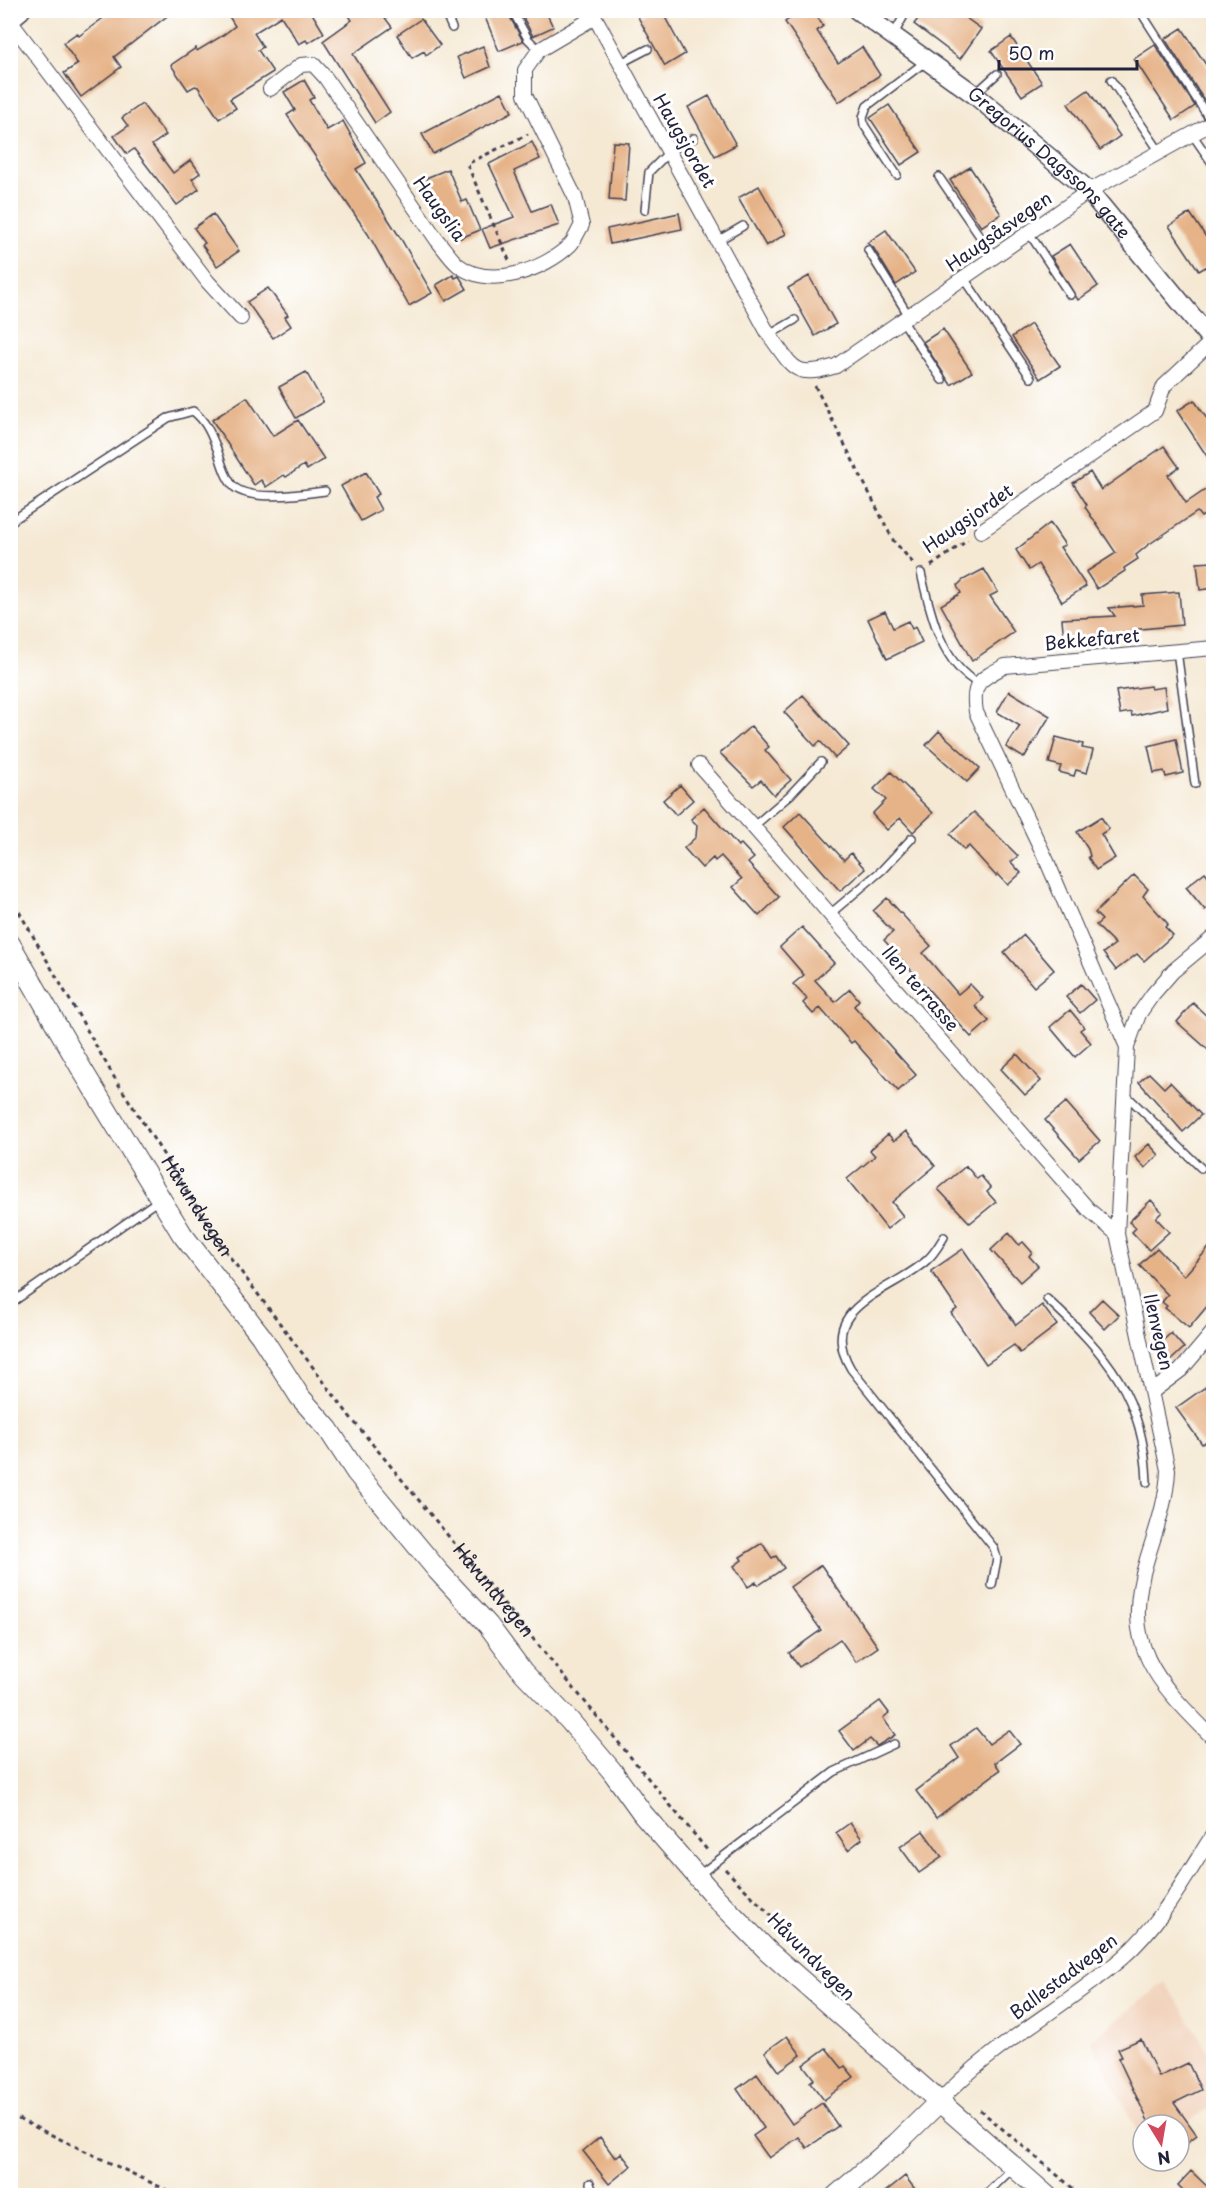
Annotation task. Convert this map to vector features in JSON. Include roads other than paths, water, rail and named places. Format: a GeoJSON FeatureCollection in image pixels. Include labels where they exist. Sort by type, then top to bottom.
{"type":"FeatureCollection","features":[{"type":"Feature","properties":{"kind":"main road","name":"Håvundvegen"},"geometry":{"type":"LineString","coordinates":[[10,944],[182,1234],[261,1336],[300,1397],[328,1429],[356,1472],[438,1571],[488,1625],[523,1672],[612,1771],[643,1814],[697,1877],[769,1952],[1047,2196]]}},
{"type":"Feature","properties":{"kind":"main road"},"geometry":{"type":"LineString","coordinates":[[836,2196],[897,2143],[939,2102]]}},
{"type":"Feature","properties":{"kind":"street"},"geometry":{"type":"LineString","coordinates":[[21,10],[10,20],[208,282],[241,318]]}},
{"type":"Feature","properties":{"kind":"street","name":"Gregorius Dagssons gate"},"geometry":{"type":"LineString","coordinates":[[857,10],[975,95],[1089,191],[1213,342]]}},
{"type":"Feature","properties":{"kind":"street"},"geometry":{"type":"LineString","coordinates":[[539,50],[593,14]]}},
{"type":"Feature","properties":{"kind":"street","name":"Haugsjordet"},"geometry":{"type":"LineString","coordinates":[[593,14],[770,335],[794,368],[809,374]]}},
{"type":"Feature","properties":{"kind":"street","name":"Haugslia"},"geometry":{"type":"LineString","coordinates":[[270,89],[302,65],[313,64],[325,77],[436,240],[458,264],[481,275],[498,276],[542,265],[572,244],[582,225],[575,197],[525,95],[525,70],[539,50]]}},
{"type":"Feature","properties":{"kind":"street","name":"Haugsåsvegen"},"geometry":{"type":"LineString","coordinates":[[809,374],[836,366],[1089,191],[1213,123]]}},
{"type":"Feature","properties":{"kind":"street","name":"Haugsjordet"},"geometry":{"type":"LineString","coordinates":[[981,531],[1155,411],[1164,386],[1213,342]]}},
{"type":"Feature","properties":{"kind":"street","name":"Bekkefaret"},"geometry":{"type":"LineString","coordinates":[[978,683],[1005,666],[1214,648]]}},
{"type":"Feature","properties":{"kind":"street"},"geometry":{"type":"LineString","coordinates":[[978,683],[973,697],[976,712],[1046,859],[1126,1047]]}},
{"type":"Feature","properties":{"kind":"street","name":"Ilen terrasse"},"geometry":{"type":"LineString","coordinates":[[699,765],[1081,1201],[1117,1234]]}},
{"type":"Feature","properties":{"kind":"street","name":"Ilenvegen"},"geometry":{"type":"LineString","coordinates":[[1214,937],[1173,971],[1153,994],[1139,1014],[1126,1047],[1117,1234],[1153,1391],[1168,1470],[1167,1488],[1139,1583],[1138,1630],[1143,1649],[1155,1676],[1174,1699],[1214,1739]]}},
{"type":"Feature","properties":{"kind":"street"},"geometry":{"type":"LineString","coordinates":[[1153,1391],[1181,1370],[1214,1331]]}},
{"type":"Feature","properties":{"kind":"street","name":"Ballestadvegen"},"geometry":{"type":"LineString","coordinates":[[939,2102],[972,2068],[1070,1998],[1130,1950],[1165,1908],[1214,1833]]}},
{"type":"Feature","properties":{"kind":"lane"},"geometry":{"type":"LineString","coordinates":[[444,10],[452,28]]}},
{"type":"Feature","properties":{"kind":"lane"},"geometry":{"type":"LineString","coordinates":[[512,10],[528,39],[539,50]]}},
{"type":"Feature","properties":{"kind":"lane"},"geometry":{"type":"LineString","coordinates":[[892,36],[907,10]]}},
{"type":"Feature","properties":{"kind":"lane"},"geometry":{"type":"LineString","coordinates":[[1144,17],[1213,123]]}},
{"type":"Feature","properties":{"kind":"lane"},"geometry":{"type":"LineString","coordinates":[[619,64],[648,48]]}},
{"type":"Feature","properties":{"kind":"lane"},"geometry":{"type":"LineString","coordinates":[[897,175],[864,124],[863,117],[867,106],[927,61]]}},
{"type":"Feature","properties":{"kind":"lane"},"geometry":{"type":"LineString","coordinates":[[975,95],[997,74]]}},
{"type":"Feature","properties":{"kind":"lane"},"geometry":{"type":"LineString","coordinates":[[1111,80],[1160,152]]}},
{"type":"Feature","properties":{"kind":"lane"},"geometry":{"type":"LineString","coordinates":[[1192,134],[1214,166]]}},
{"type":"Feature","properties":{"kind":"lane"},"geometry":{"type":"LineString","coordinates":[[645,210],[649,172],[670,151],[694,138]]}},
{"type":"Feature","properties":{"kind":"lane"},"geometry":{"type":"LineString","coordinates":[[939,177],[994,257]]}},
{"type":"Feature","properties":{"kind":"lane"},"geometry":{"type":"LineString","coordinates":[[719,240],[743,226]]}},
{"type":"Feature","properties":{"kind":"lane"},"geometry":{"type":"LineString","coordinates":[[1029,233],[1070,295]]}},
{"type":"Feature","properties":{"kind":"lane"},"geometry":{"type":"LineString","coordinates":[[868,250],[942,380]]}},
{"type":"Feature","properties":{"kind":"lane"},"geometry":{"type":"LineString","coordinates":[[964,278],[1031,378]]}},
{"type":"Feature","properties":{"kind":"lane"},"geometry":{"type":"LineString","coordinates":[[770,335],[795,320]]}},
{"type":"Feature","properties":{"kind":"lane"},"geometry":{"type":"LineString","coordinates":[[10,522],[168,418],[182,412],[193,411],[210,430],[227,476],[233,486],[241,491],[273,495],[325,491]]}},
{"type":"Feature","properties":{"kind":"lane","name":"Haugsjordet"},"geometry":{"type":"LineString","coordinates":[[921,573],[930,613],[952,660],[964,676],[978,683]]}},
{"type":"Feature","properties":{"kind":"lane"},"geometry":{"type":"LineString","coordinates":[[1177,651],[1195,784]]}},
{"type":"Feature","properties":{"kind":"lane"},"geometry":{"type":"LineString","coordinates":[[754,826],[790,795],[821,762]]}},
{"type":"Feature","properties":{"kind":"lane"},"geometry":{"type":"LineString","coordinates":[[830,914],[882,870],[912,838]]}},
{"type":"Feature","properties":{"kind":"lane"},"geometry":{"type":"LineString","coordinates":[[1123,1093],[1201,1168]]}},
{"type":"Feature","properties":{"kind":"lane"},"geometry":{"type":"LineString","coordinates":[[10,1304],[160,1199]]}},
{"type":"Feature","properties":{"kind":"lane"},"geometry":{"type":"LineString","coordinates":[[944,1237],[927,1260],[867,1298],[854,1310],[843,1329],[841,1349],[851,1369],[994,1548],[998,1559],[992,1585]]}},
{"type":"Feature","properties":{"kind":"lane"},"geometry":{"type":"LineString","coordinates":[[1047,1299],[1085,1334],[1109,1362],[1133,1411],[1146,1465],[1147,1482]]}},
{"type":"Feature","properties":{"kind":"lane"},"geometry":{"type":"LineString","coordinates":[[697,1877],[834,1772],[894,1744]]}},
{"type":"Feature","properties":{"kind":"lane"},"geometry":{"type":"LineString","coordinates":[[984,2196],[1015,2167]]}},
{"type":"Feature","properties":{"kind":"lane"},"geometry":{"type":"LineString","coordinates":[[590,2183],[594,2196]]}}]}
